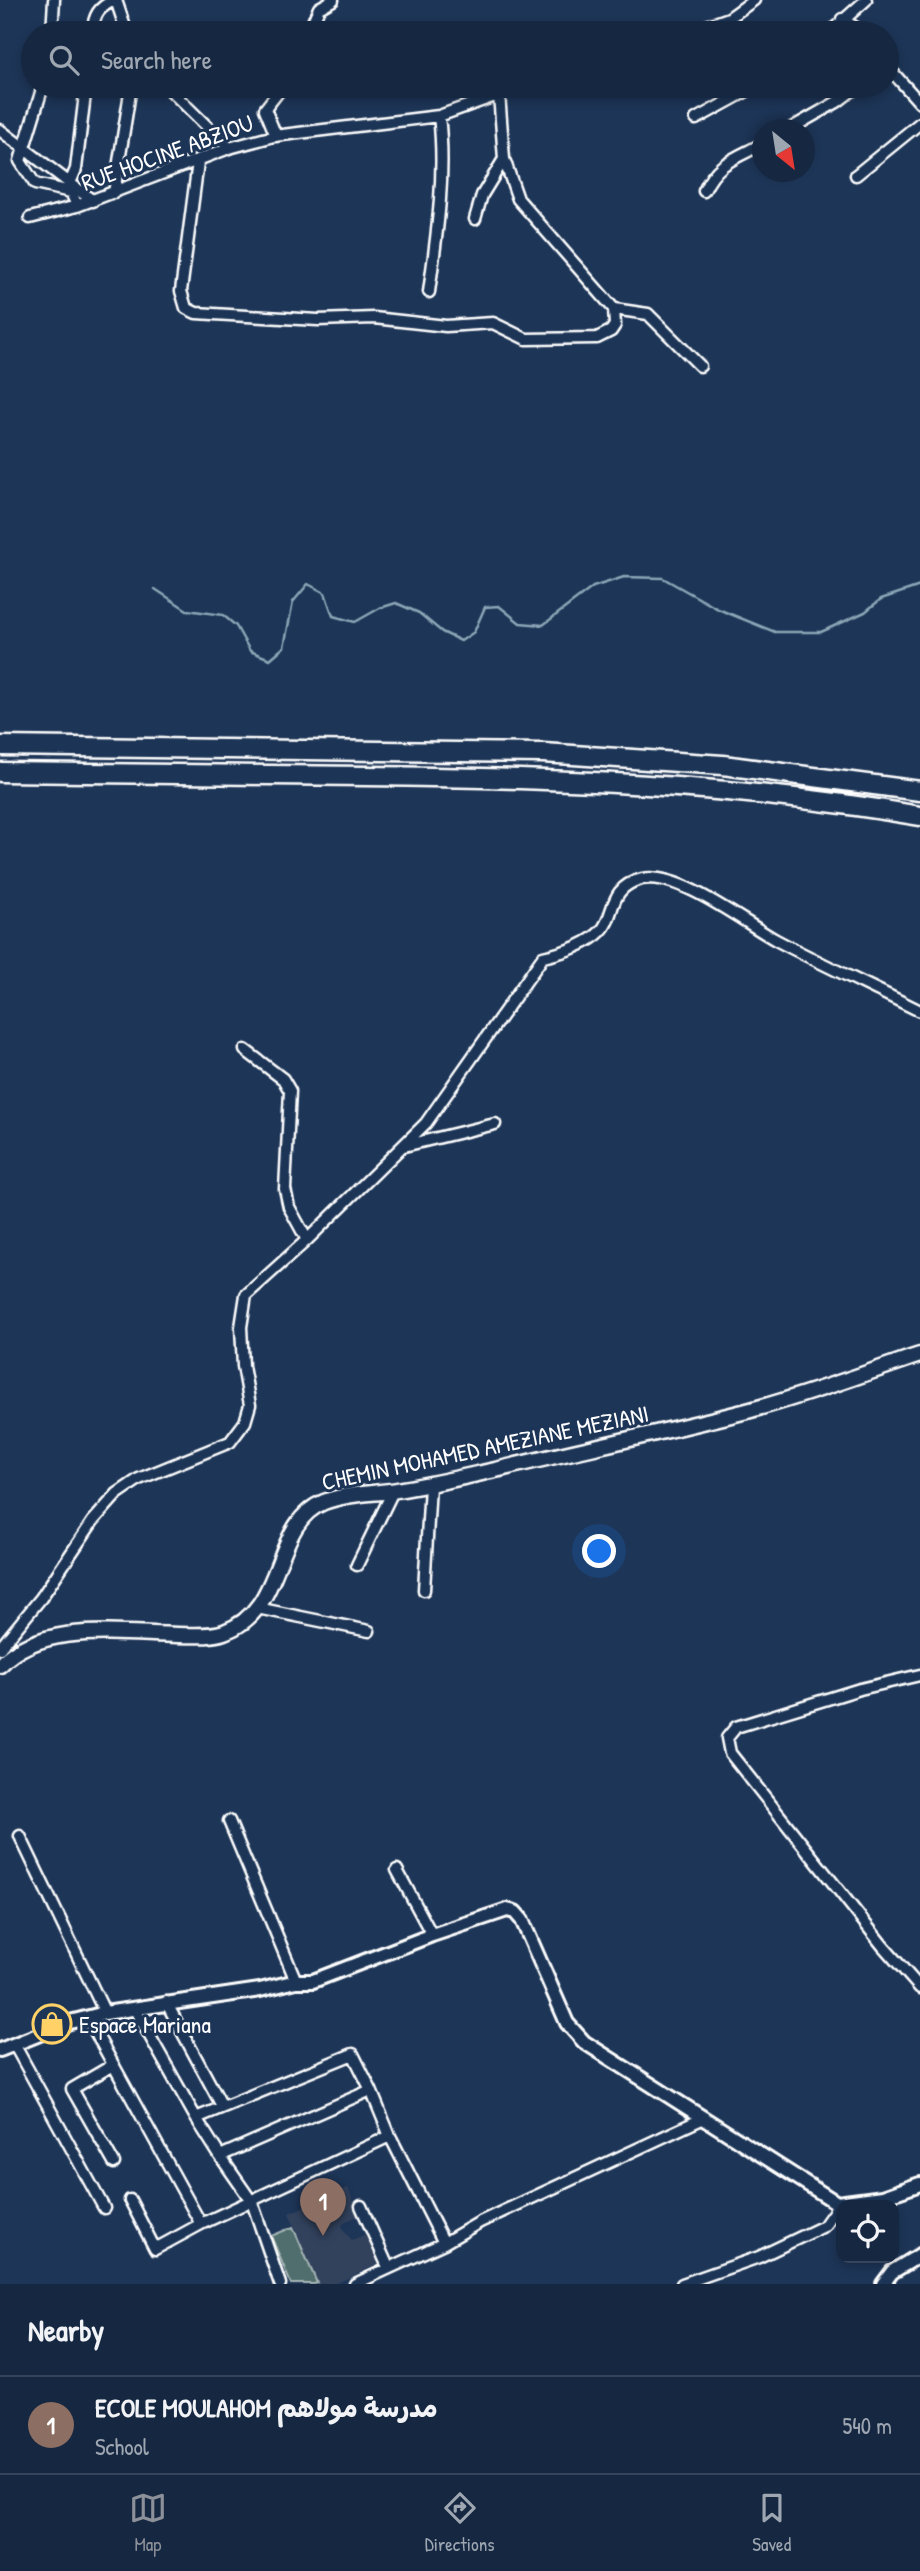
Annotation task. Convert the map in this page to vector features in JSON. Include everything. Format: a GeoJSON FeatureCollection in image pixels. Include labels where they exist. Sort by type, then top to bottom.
{"type":"FeatureCollection","features":[{"type":"Feature","properties":{"kind":"highway"},"geometry":{"type":"LineString","coordinates":[[0,746],[543,753],[723,765],[920,791]]}},
{"type":"Feature","properties":{"kind":"highway"},"geometry":{"type":"LineString","coordinates":[[0,772],[537,778],[716,790],[920,816]]}},
{"type":"Feature","properties":{"kind":"main road","name":"CHEMIN MOHAMED AMEZIANE MEZIANI"},"geometry":{"type":"LineString","coordinates":[[0,1665],[9,1655],[29,1643],[56,1636],[122,1633],[202,1635],[224,1632],[243,1622],[264,1601],[290,1537],[304,1518],[322,1503],[344,1496],[430,1485],[746,1411],[920,1355]]}},
{"type":"Feature","properties":{"kind":"street"},"geometry":{"type":"LineString","coordinates":[[53,21],[54,0]]}},
{"type":"Feature","properties":{"kind":"street"},"geometry":{"type":"LineString","coordinates":[[95,21],[97,12],[103,5],[115,0],[123,21]]}},
{"type":"Feature","properties":{"kind":"street"},"geometry":{"type":"LineString","coordinates":[[313,21],[318,8],[331,0]]}},
{"type":"Feature","properties":{"kind":"street"},"geometry":{"type":"LineString","coordinates":[[720,21],[754,0]]}},
{"type":"Feature","properties":{"kind":"street"},"geometry":{"type":"LineString","coordinates":[[845,21],[842,19],[866,0]]}},
{"type":"Feature","properties":{"kind":"street"},"geometry":{"type":"LineString","coordinates":[[899,79],[920,103]]}},
{"type":"Feature","properties":{"kind":"street"},"geometry":{"type":"LineString","coordinates":[[39,98],[20,161],[35,184],[71,192],[78,206]]}},
{"type":"Feature","properties":{"kind":"street"},"geometry":{"type":"LineString","coordinates":[[70,183],[76,169],[85,98]]}},
{"type":"Feature","properties":{"kind":"street"},"geometry":{"type":"LineString","coordinates":[[114,193],[129,98]]}},
{"type":"Feature","properties":{"kind":"street"},"geometry":{"type":"LineString","coordinates":[[178,98],[229,148]]}},
{"type":"Feature","properties":{"kind":"street"},"geometry":{"type":"LineString","coordinates":[[274,98],[265,110],[276,136]]}},
{"type":"Feature","properties":{"kind":"street","name":"RUE HOCINE ABZIOU"},"geometry":{"type":"LineString","coordinates":[[30,218],[93,201],[229,148],[276,136],[439,116],[488,98]]}},
{"type":"Feature","properties":{"kind":"street"},"geometry":{"type":"LineString","coordinates":[[198,162],[181,291],[186,308],[197,313],[318,320],[374,318],[446,326],[493,323],[526,339],[597,338],[611,331],[615,325],[614,309],[518,199],[505,159],[499,98]]}},
{"type":"Feature","properties":{"kind":"street"},"geometry":{"type":"LineString","coordinates":[[696,119],[734,98]]}},
{"type":"Feature","properties":{"kind":"street"},"geometry":{"type":"LineString","coordinates":[[807,119],[842,98]]}},
{"type":"Feature","properties":{"kind":"street"},"geometry":{"type":"LineString","coordinates":[[429,292],[437,232],[441,156],[439,116]]}},
{"type":"Feature","properties":{"kind":"street"},"geometry":{"type":"LineString","coordinates":[[856,175],[920,123]]}},
{"type":"Feature","properties":{"kind":"street"},"geometry":{"type":"LineString","coordinates":[[0,130],[93,201]]}},
{"type":"Feature","properties":{"kind":"street"},"geometry":{"type":"LineString","coordinates":[[704,191],[711,176],[722,164],[752,149]]}},
{"type":"Feature","properties":{"kind":"street"},"geometry":{"type":"LineString","coordinates":[[475,219],[482,195],[505,159]]}},
{"type":"Feature","properties":{"kind":"street"},"geometry":{"type":"LineString","coordinates":[[614,309],[648,314],[700,366]]}},
{"type":"Feature","properties":{"kind":"street"},"geometry":{"type":"LineString","coordinates":[[0,1648],[41,1598],[93,1521],[117,1494],[139,1479],[230,1442],[245,1422],[250,1405],[243,1366],[241,1327],[246,1295],[307,1240],[426,1123],[543,957],[566,952],[602,931],[615,899],[627,885],[643,879],[671,883],[712,901],[774,939],[920,1011]]}},
{"type":"Feature","properties":{"kind":"street"},"geometry":{"type":"LineString","coordinates":[[245,1050],[283,1079],[290,1091],[285,1189],[289,1207],[307,1240]]}},
{"type":"Feature","properties":{"kind":"street"},"geometry":{"type":"LineString","coordinates":[[401,1147],[495,1124]]}},
{"type":"Feature","properties":{"kind":"street"},"geometry":{"type":"LineString","coordinates":[[424,1590],[430,1485]]}},
{"type":"Feature","properties":{"kind":"street"},"geometry":{"type":"LineString","coordinates":[[357,1565],[393,1491]]}},
{"type":"Feature","properties":{"kind":"street"},"geometry":{"type":"LineString","coordinates":[[257,1608],[369,1631]]}},
{"type":"Feature","properties":{"kind":"street"},"geometry":{"type":"LineString","coordinates":[[920,1675],[860,1689],[736,1727],[730,1731],[726,1742],[730,1752],[758,1791],[920,1988]]}},
{"type":"Feature","properties":{"kind":"street"},"geometry":{"type":"LineString","coordinates":[[229,1821],[296,1981]]}},
{"type":"Feature","properties":{"kind":"street"},"geometry":{"type":"LineString","coordinates":[[20,1836],[105,2012]]}},
{"type":"Feature","properties":{"kind":"street"},"geometry":{"type":"LineString","coordinates":[[397,1870],[432,1935]]}},
{"type":"Feature","properties":{"kind":"street"},"geometry":{"type":"LineString","coordinates":[[0,2050],[105,2012],[260,1990],[296,1981],[313,1981],[503,1911],[518,1914],[574,2034],[836,2202]]}},
{"type":"Feature","properties":{"kind":"street"},"geometry":{"type":"LineString","coordinates":[[166,2002],[222,2106]]}},
{"type":"Feature","properties":{"kind":"street"},"geometry":{"type":"LineString","coordinates":[[134,2008],[196,2118],[252,2202],[280,2284]]}},
{"type":"Feature","properties":{"kind":"street"},"geometry":{"type":"LineString","coordinates":[[88,2017],[201,2224]]}},
{"type":"Feature","properties":{"kind":"street"},"geometry":{"type":"LineString","coordinates":[[14,2044],[104,2208]]}},
{"type":"Feature","properties":{"kind":"street"},"geometry":{"type":"LineString","coordinates":[[196,2118],[353,2054],[390,2136],[444,2243]]}},
{"type":"Feature","properties":{"kind":"street"},"geometry":{"type":"LineString","coordinates":[[113,2065],[72,2089],[114,2163]]}},
{"type":"Feature","properties":{"kind":"street"},"geometry":{"type":"LineString","coordinates":[[220,2156],[371,2090]]}},
{"type":"Feature","properties":{"kind":"street"},"geometry":{"type":"LineString","coordinates":[[355,2284],[444,2243],[480,2222],[704,2118]]}},
{"type":"Feature","properties":{"kind":"street"},"geometry":{"type":"LineString","coordinates":[[130,2200],[155,2249],[201,2224],[390,2136]]}},
{"type":"Feature","properties":{"kind":"street"},"geometry":{"type":"LineString","coordinates":[[860,2200],[883,2197],[920,2184]]}},
{"type":"Feature","properties":{"kind":"street"},"geometry":{"type":"LineString","coordinates":[[682,2284],[759,2257],[824,2226],[836,2205]]}},
{"type":"Feature","properties":{"kind":"street"},"geometry":{"type":"LineString","coordinates":[[361,2206],[388,2267]]}},
{"type":"Feature","properties":{"kind":"street"},"geometry":{"type":"LineString","coordinates":[[883,2284],[892,2272],[920,2255]]}},
{"type":"Feature","properties":{"kind":"shaded area"},"geometry":{"type":"Polygon","coordinates":[[[348,2188],[359,2216],[342,2225],[344,2231],[352,2240],[366,2234],[378,2264],[335,2284],[318,2284],[289,2213],[348,2188]]]}},
{"type":"Feature","properties":{"kind":"green space"},"geometry":{"type":"Polygon","coordinates":[[[293,2227],[317,2283],[291,2284],[271,2236],[293,2227]]]}},
{"type":"Feature","properties":{"kind":"waterway"},"geometry":{"type":"LineString","coordinates":[[155,589],[187,610],[223,615],[236,626],[250,651],[270,659],[284,647],[293,602],[308,584],[325,593],[333,616],[355,622],[380,608],[396,603],[419,613],[442,632],[461,641],[474,632],[485,607],[499,606],[520,623],[543,625],[593,587],[624,577],[663,578],[718,609],[775,632],[821,632],[865,612],[881,599],[920,586]]}},
{"type":"Feature","properties":{"kind":"place","name":"Espace Mariana"},"geometry":{"type":"Point","coordinates":[52,2024]}},
{"type":"Feature","properties":{"kind":"place","name":"ECOLE MOULAHOM مدرسة مولاهم"},"geometry":{"type":"Point","coordinates":[323,2236]}}]}
